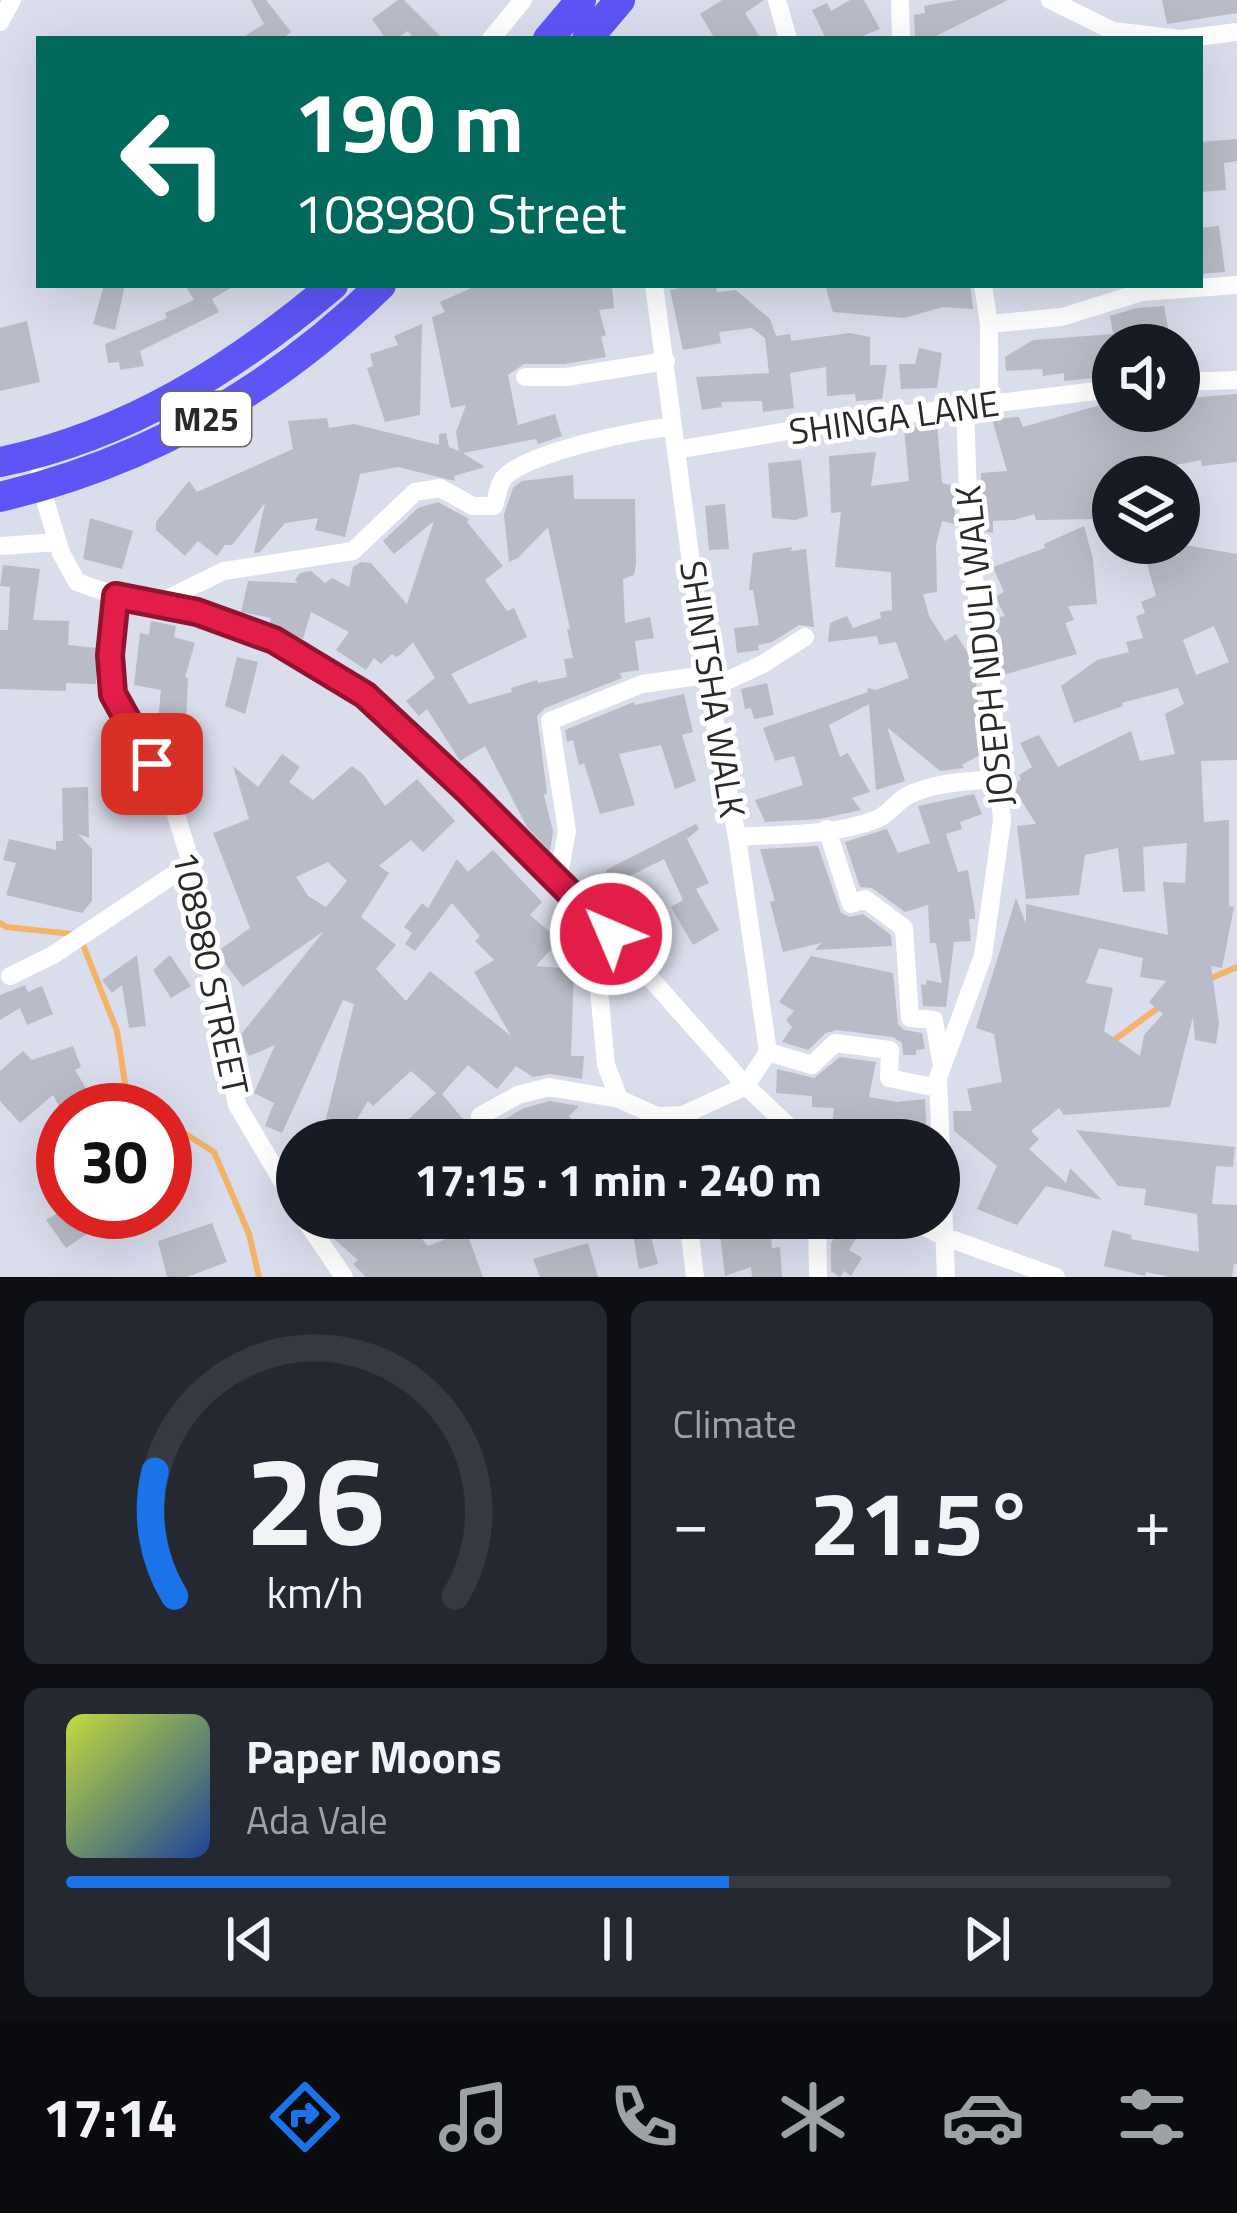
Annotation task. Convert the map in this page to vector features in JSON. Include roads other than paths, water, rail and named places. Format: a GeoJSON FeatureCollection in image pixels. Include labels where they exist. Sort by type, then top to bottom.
{"type":"FeatureCollection","features":[{"type":"Feature","properties":{"kind":"main road"},"geometry":{"type":"LineString","coordinates":[[552,36],[577,17],[620,0]]}},
{"type":"Feature","properties":{"kind":"main road","name":"M25"},"geometry":{"type":"LineString","coordinates":[[0,462],[31,456],[146,412],[195,387],[273,334],[328,288]]}},
{"type":"Feature","properties":{"kind":"main road","name":"M25"},"geometry":{"type":"LineString","coordinates":[[0,497],[41,487],[167,440],[232,405],[296,360],[378,288]]}},
{"type":"Feature","properties":{"kind":"street"},"geometry":{"type":"LineString","coordinates":[[0,22],[12,0]]}},
{"type":"Feature","properties":{"kind":"street"},"geometry":{"type":"LineString","coordinates":[[493,36],[523,0]]}},
{"type":"Feature","properties":{"kind":"street"},"geometry":{"type":"LineString","coordinates":[[777,0],[787,36]]}},
{"type":"Feature","properties":{"kind":"street"},"geometry":{"type":"LineString","coordinates":[[900,0],[902,36]]}},
{"type":"Feature","properties":{"kind":"street"},"geometry":{"type":"LineString","coordinates":[[1050,0],[1102,28],[1147,36]]}},
{"type":"Feature","properties":{"kind":"street"},"geometry":{"type":"LineString","coordinates":[[1203,36],[1237,32]]}},
{"type":"Feature","properties":{"kind":"street"},"geometry":{"type":"LineString","coordinates":[[1203,288],[1237,285]]}},
{"type":"Feature","properties":{"kind":"street","name":"SHINTSHA WALK"},"geometry":{"type":"LineString","coordinates":[[654,288],[707,682],[737,837],[768,1052]]}},
{"type":"Feature","properties":{"kind":"street"},"geometry":{"type":"LineString","coordinates":[[983,288],[989,324],[989,403]]}},
{"type":"Feature","properties":{"kind":"street"},"geometry":{"type":"LineString","coordinates":[[989,324],[1062,317],[1142,292],[1196,288]]}},
{"type":"Feature","properties":{"kind":"street"},"geometry":{"type":"LineString","coordinates":[[525,377],[566,377],[666,361]]}},
{"type":"Feature","properties":{"kind":"street"},"geometry":{"type":"LineString","coordinates":[[1200,381],[1237,380]]}},
{"type":"Feature","properties":{"kind":"street","name":"SHINGA LANE"},"geometry":{"type":"LineString","coordinates":[[676,450],[1092,391]]}},
{"type":"Feature","properties":{"kind":"street","name":"JOSEPH NDULI WALK"},"geometry":{"type":"LineString","coordinates":[[938,1119],[941,1061],[983,956],[1002,821],[991,682],[970,554],[965,406]]}},
{"type":"Feature","properties":{"kind":"street"},"geometry":{"type":"LineString","coordinates":[[158,603],[224,571],[353,551],[415,492],[440,488],[473,506],[494,506],[500,482],[514,470],[587,442],[633,430],[674,427]]}},
{"type":"Feature","properties":{"kind":"street"},"geometry":{"type":"LineString","coordinates":[[31,456],[58,542],[77,582],[116,596],[197,612],[274,640],[365,695],[592,915],[781,1119]]}},
{"type":"Feature","properties":{"kind":"street"},"geometry":{"type":"LineString","coordinates":[[0,546],[58,542]]}},
{"type":"Feature","properties":{"kind":"street","name":"108980 STREET"},"geometry":{"type":"LineString","coordinates":[[116,596],[110,655],[113,694],[171,799],[191,863],[233,1093],[242,1118],[276,1172]]}},
{"type":"Feature","properties":{"kind":"street"},"geometry":{"type":"LineString","coordinates":[[558,881],[567,831],[549,724],[555,718],[642,684],[707,682],[763,664],[805,637]]}},
{"type":"Feature","properties":{"kind":"street"},"geometry":{"type":"LineString","coordinates":[[737,837],[827,829],[878,818],[904,797],[999,779]]}},
{"type":"Feature","properties":{"kind":"street"},"geometry":{"type":"LineString","coordinates":[[827,829],[850,904],[865,899],[904,928],[910,1018],[934,1020],[941,1061]]}},
{"type":"Feature","properties":{"kind":"street"},"geometry":{"type":"LineString","coordinates":[[10,976],[53,955],[191,863]]}},
{"type":"Feature","properties":{"kind":"street"},"geometry":{"type":"LineString","coordinates":[[592,915],[606,1065],[620,1099]]}},
{"type":"Feature","properties":{"kind":"street"},"geometry":{"type":"LineString","coordinates":[[480,1116],[518,1096],[549,1087],[620,1099],[671,1118],[746,1086],[768,1052],[812,1065],[835,1043],[890,1051],[889,1078],[937,1088]]}},
{"type":"Feature","properties":{"kind":"street"},"geometry":{"type":"LineString","coordinates":[[318,1239],[344,1277]]}},
{"type":"Feature","properties":{"kind":"street"},"geometry":{"type":"LineString","coordinates":[[690,1239],[695,1277]]}},
{"type":"Feature","properties":{"kind":"street"},"geometry":{"type":"LineString","coordinates":[[817,1239],[818,1277]]}},
{"type":"Feature","properties":{"kind":"street","name":"JOSEPH NDULI WALK"},"geometry":{"type":"LineString","coordinates":[[943,1239],[946,1277]]}},
{"type":"Feature","properties":{"kind":"street"},"geometry":{"type":"LineString","coordinates":[[951,1239],[1056,1277]]}},
{"type":"Feature","properties":{"kind":"waterway"},"geometry":{"type":"LineString","coordinates":[[0,923],[73,934]]}},
{"type":"Feature","properties":{"kind":"waterway"},"geometry":{"type":"LineString","coordinates":[[82,942],[117,1031],[125,1083]]}},
{"type":"Feature","properties":{"kind":"waterway"},"geometry":{"type":"LineString","coordinates":[[1209,979],[1237,967]]}},
{"type":"Feature","properties":{"kind":"waterway"},"geometry":{"type":"LineString","coordinates":[[1110,1043],[1162,1005]]}},
{"type":"Feature","properties":{"kind":"waterway"},"geometry":{"type":"LineString","coordinates":[[192,1138],[214,1152],[249,1234],[259,1277]]}}]}
